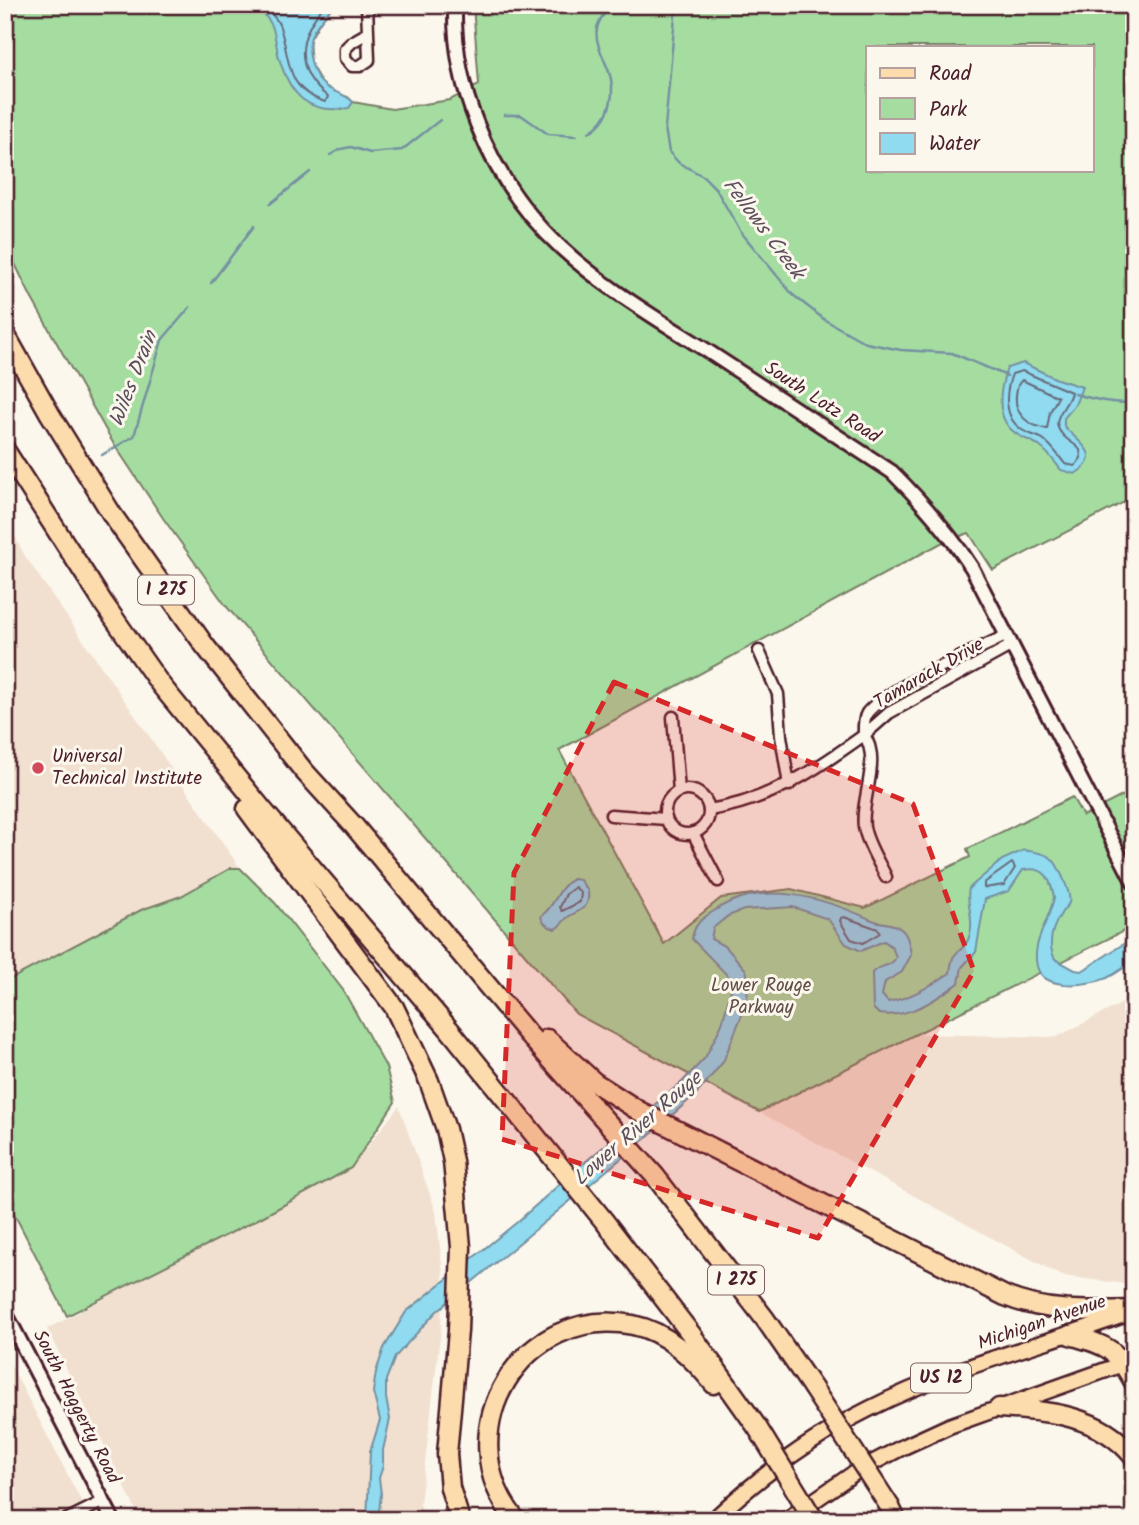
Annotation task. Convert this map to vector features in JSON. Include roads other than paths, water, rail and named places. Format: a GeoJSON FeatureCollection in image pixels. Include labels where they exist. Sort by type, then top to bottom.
{"type":"FeatureCollection","features":[{"type":"Feature","properties":{"kind":"highway","name":"I 275"},"geometry":{"type":"LineString","coordinates":[[5,334],[50,414],[113,516],[198,635],[303,770],[354,826],[585,1099],[655,1176],[757,1309],[812,1387],[895,1515]]}},
{"type":"Feature","properties":{"kind":"highway","name":"I 275"},"geometry":{"type":"LineString","coordinates":[[5,450],[104,604],[177,706],[449,1029],[605,1222],[691,1334],[754,1424],[814,1520]]}},
{"type":"Feature","properties":{"kind":"highway"},"geometry":{"type":"LineString","coordinates":[[177,706],[207,756],[394,1007],[429,1081],[446,1129],[453,1161],[461,1247],[458,1331],[447,1454],[450,1489],[460,1520]]}},
{"type":"Feature","properties":{"kind":"highway"},"geometry":{"type":"LineString","coordinates":[[354,826],[401,873],[557,1050],[601,1087],[639,1111],[1014,1299],[1063,1310],[1134,1311]]}},
{"type":"Feature","properties":{"kind":"highway"},"geometry":{"type":"LineString","coordinates":[[516,1520],[501,1499],[490,1465],[488,1439],[492,1413],[498,1395],[518,1364],[531,1351],[561,1333],[597,1324],[632,1325],[651,1331],[683,1351],[723,1397],[754,1424]]}},
{"type":"Feature","properties":{"kind":"highway"},"geometry":{"type":"LineString","coordinates":[[1070,1335],[1112,1349],[1129,1362],[1134,1382]]}},
{"type":"Feature","properties":{"kind":"highway"},"geometry":{"type":"LineString","coordinates":[[999,1408],[1039,1410],[1085,1420],[1110,1434],[1134,1457]]}},
{"type":"Feature","properties":{"kind":"main road","name":"Michigan Avenue"},"geometry":{"type":"LineString","coordinates":[[713,1520],[742,1492],[783,1460],[870,1408],[960,1371],[1134,1311]]}},
{"type":"Feature","properties":{"kind":"main road","name":"US 12"},"geometry":{"type":"LineString","coordinates":[[786,1520],[857,1471],[889,1453],[949,1426],[1129,1362]]}},
{"type":"Feature","properties":{"kind":"street"},"geometry":{"type":"LineString","coordinates":[[366,5],[366,34]]}},
{"type":"Feature","properties":{"kind":"street","name":"South Lotz Road"},"geometry":{"type":"LineString","coordinates":[[455,5],[458,53],[464,82],[483,140],[508,187],[547,236],[607,286],[892,472],[923,502],[956,542],[972,568],[1134,883]]}},
{"type":"Feature","properties":{"kind":"street","name":"Tamarack Drive"},"geometry":{"type":"LineString","coordinates":[[864,735],[867,713],[884,698],[1010,640]]}},
{"type":"Feature","properties":{"kind":"street","name":"Tamarack Drive"},"geometry":{"type":"LineString","coordinates":[[709,810],[738,805],[789,785],[818,768],[899,708],[1010,640]]}},
{"type":"Feature","properties":{"kind":"street"},"geometry":{"type":"LineString","coordinates":[[759,650],[778,694],[789,785]]}},
{"type":"Feature","properties":{"kind":"street"},"geometry":{"type":"LineString","coordinates":[[673,717],[678,791]]}},
{"type":"Feature","properties":{"kind":"street"},"geometry":{"type":"LineString","coordinates":[[864,735],[869,743],[871,760],[864,827],[886,877]]}},
{"type":"Feature","properties":{"kind":"street"},"geometry":{"type":"LineString","coordinates":[[678,791],[699,793],[708,803],[709,810],[705,824],[693,833],[674,830],[666,819],[668,800],[678,791]]}},
{"type":"Feature","properties":{"kind":"street"},"geometry":{"type":"LineString","coordinates":[[611,816],[666,819]]}},
{"type":"Feature","properties":{"kind":"street"},"geometry":{"type":"LineString","coordinates":[[693,833],[718,881]]}},
{"type":"Feature","properties":{"kind":"street","name":"South Haggerty Road"},"geometry":{"type":"LineString","coordinates":[[5,1312],[104,1501],[110,1519]]}},
{"type":"Feature","properties":{"kind":"street"},"geometry":{"type":"LineString","coordinates":[[66,1520],[104,1501]]}},
{"type":"Feature","properties":{"kind":"water"},"geometry":{"type":"Polygon","coordinates":[[[256,5],[334,5],[313,31],[310,53],[318,78],[325,86],[353,102],[349,108],[322,108],[303,100],[295,92],[283,71],[272,26],[256,5]]]}},
{"type":"Feature","properties":{"kind":"water"},"geometry":{"type":"Polygon","coordinates":[[[1023,363],[1082,387],[1075,405],[1064,418],[1064,426],[1089,454],[1084,467],[1075,474],[1061,470],[1042,448],[1020,436],[1006,423],[1001,405],[1004,377],[1007,368],[1023,363]]]}},
{"type":"Feature","properties":{"kind":"water","name":"Lower River Rouge"},"geometry":{"type":"Polygon","coordinates":[[[1024,850],[1051,858],[1061,872],[1068,893],[1069,903],[1053,929],[1051,947],[1055,959],[1082,971],[1134,937],[1134,959],[1111,976],[1089,983],[1057,983],[1041,974],[1037,966],[1037,948],[1054,897],[1045,874],[1030,869],[1023,870],[1009,891],[985,899],[976,952],[962,967],[959,983],[922,1006],[901,1014],[879,1014],[873,1008],[872,973],[892,963],[896,957],[892,947],[884,941],[861,951],[846,944],[828,919],[793,907],[744,910],[728,916],[713,928],[711,939],[726,947],[746,970],[748,978],[747,1002],[723,1062],[700,1090],[658,1128],[436,1312],[395,1357],[386,1380],[390,1419],[379,1478],[381,1494],[378,1520],[367,1520],[370,1452],[380,1420],[373,1392],[376,1372],[384,1348],[406,1312],[682,1082],[705,1058],[722,1024],[732,986],[729,977],[692,939],[699,922],[733,901],[752,895],[772,894],[814,899],[895,926],[906,935],[911,955],[902,972],[885,982],[882,995],[888,1002],[920,991],[950,973],[953,958],[965,945],[970,934],[969,888],[1002,860],[1024,850]]]}},
{"type":"Feature","properties":{"kind":"water"},"geometry":{"type":"Polygon","coordinates":[[[573,879],[580,880],[588,891],[588,902],[555,929],[548,926],[541,916],[563,887],[573,879]]]}},
{"type":"Feature","properties":{"kind":"waterway","name":"Wiles Drain"},"geometry":{"type":"LineString","coordinates":[[589,132],[603,120],[612,96],[611,78],[596,36],[599,21],[612,5]]}},
{"type":"Feature","properties":{"kind":"waterway","name":"Fellows Creek"},"geometry":{"type":"LineString","coordinates":[[676,5],[665,128],[669,152],[679,163],[703,176],[716,189],[740,231],[793,295],[825,320],[866,343],[901,350],[952,353],[1007,376]]}},
{"type":"Feature","properties":{"kind":"waterway","name":"Wiles Drain"},"geometry":{"type":"LineString","coordinates":[[504,115],[521,115],[548,134],[577,136]]}},
{"type":"Feature","properties":{"kind":"waterway","name":"Wiles Drain"},"geometry":{"type":"LineString","coordinates":[[330,155],[351,147],[370,153],[402,150],[440,120]]}},
{"type":"Feature","properties":{"kind":"waterway","name":"Wiles Drain"},"geometry":{"type":"LineString","coordinates":[[270,204],[310,172]]}},
{"type":"Feature","properties":{"kind":"waterway","name":"Wiles Drain"},"geometry":{"type":"LineString","coordinates":[[211,283],[254,226]]}},
{"type":"Feature","properties":{"kind":"waterway","name":"Wiles Drain"},"geometry":{"type":"LineString","coordinates":[[102,455],[134,436],[162,340],[190,307]]}},
{"type":"Feature","properties":{"kind":"waterway","name":"Fellows Creek"},"geometry":{"type":"LineString","coordinates":[[1075,394],[1097,400],[1134,402]]}},
{"type":"Feature","properties":{"kind":"waterway","name":"Wiles Drain"},"geometry":{"type":"LineString","coordinates":[[5,504],[9,500]]}},
{"type":"Feature","properties":{"kind":"place","name":"Universal Technical Institute"},"geometry":{"type":"Point","coordinates":[38,768]}},
{"type":"Feature","properties":{"kind":"park label","name":"Lower Rouge Parkway"},"geometry":{"type":"Point","coordinates":[761,997]}}]}
